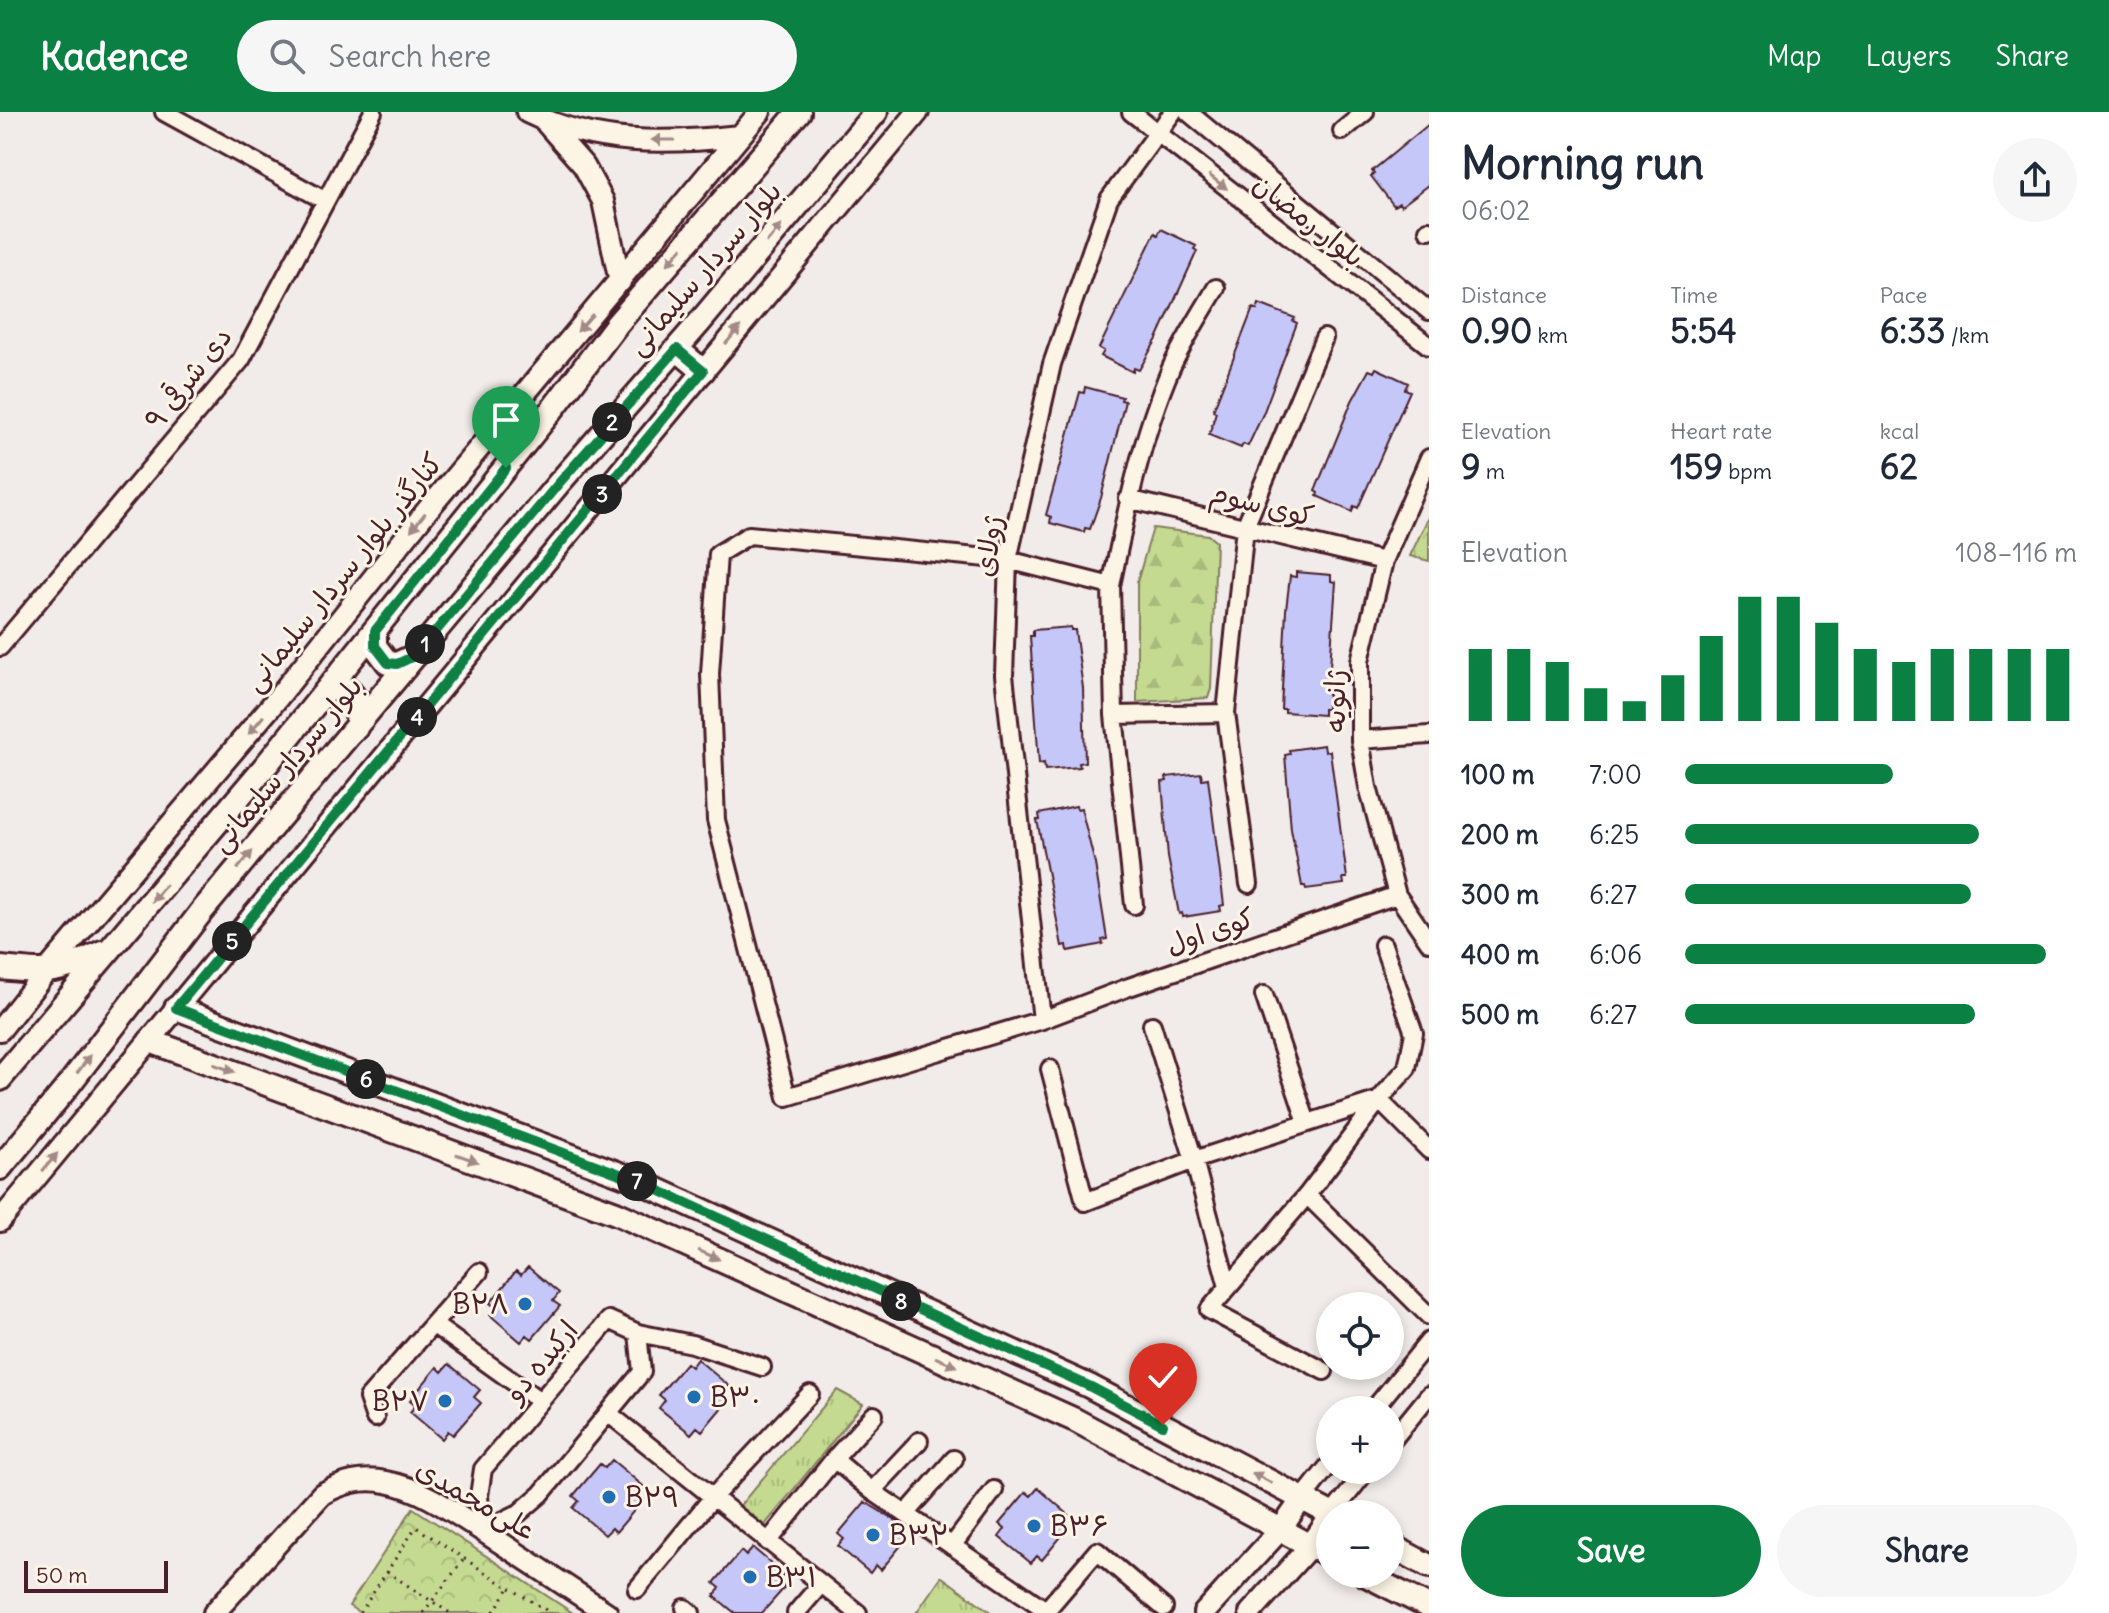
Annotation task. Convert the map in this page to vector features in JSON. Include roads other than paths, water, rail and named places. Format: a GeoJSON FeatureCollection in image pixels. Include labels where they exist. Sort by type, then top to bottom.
{"type":"FeatureCollection","features":[{"type":"Feature","properties":{"kind":"main road","name":"بلوار سردار سلیمانی"},"geometry":{"type":"LineString","coordinates":[[0,1079],[328,689],[617,324],[799,112]]}},
{"type":"Feature","properties":{"kind":"main road","name":"بلوار سردار سلیمانی"},"geometry":{"type":"LineString","coordinates":[[0,1168],[64,1091],[202,911],[559,483],[677,349],[876,112]]}},
{"type":"Feature","properties":{"kind":"main road"},"geometry":{"type":"LineString","coordinates":[[677,349],[703,371]]}},
{"type":"Feature","properties":{"kind":"main road"},"geometry":{"type":"LineString","coordinates":[[375,631],[375,646],[388,663],[397,664],[416,655]]}},
{"type":"Feature","properties":{"kind":"main road"},"geometry":{"type":"LineString","coordinates":[[328,689],[349,690],[360,707],[356,728]]}},
{"type":"Feature","properties":{"kind":"main road"},"geometry":{"type":"LineString","coordinates":[[0,968],[45,973],[72,967],[112,947]]}},
{"type":"Feature","properties":{"kind":"main road"},"geometry":{"type":"LineString","coordinates":[[176,1008],[636,1180],[1089,1386],[1316,1507]]}},
{"type":"Feature","properties":{"kind":"main road"},"geometry":{"type":"LineString","coordinates":[[150,1041],[616,1213],[1075,1420],[1316,1549]]}},
{"type":"Feature","properties":{"kind":"main road"},"geometry":{"type":"LineString","coordinates":[[324,1105],[322,1090],[327,1078],[342,1070]]}},
{"type":"Feature","properties":{"kind":"main road"},"geometry":{"type":"LineString","coordinates":[[1404,1553],[1429,1566]]}},
{"type":"Feature","properties":{"kind":"main road"},"geometry":{"type":"LineString","coordinates":[[1392,1588],[1429,1607]]}},
{"type":"Feature","properties":{"kind":"street"},"geometry":{"type":"LineString","coordinates":[[164,112],[324,200]]}},
{"type":"Feature","properties":{"kind":"street","name":"۹ دی شرقی"},"geometry":{"type":"LineString","coordinates":[[0,647],[241,360],[373,112]]}},
{"type":"Feature","properties":{"kind":"street","name":"کنارگذر بلوار سردار سلیمانی"},"geometry":{"type":"LineString","coordinates":[[0,1030],[760,112]]}},
{"type":"Feature","properties":{"kind":"street"},"geometry":{"type":"LineString","coordinates":[[0,1221],[918,112]]}},
{"type":"Feature","properties":{"kind":"street","name":"بلوار رمضان"},"geometry":{"type":"LineString","coordinates":[[1131,112],[1429,346]]}},
{"type":"Feature","properties":{"kind":"street","name":"ژولای"},"geometry":{"type":"LineString","coordinates":[[1042,1020],[1004,675],[1008,560],[1052,364],[1109,199],[1173,112]]}},
{"type":"Feature","properties":{"kind":"street","name":"بلوار رمضان"},"geometry":{"type":"LineString","coordinates":[[1188,112],[1429,311]]}},
{"type":"Feature","properties":{"kind":"street"},"geometry":{"type":"LineString","coordinates":[[1342,131],[1365,112]]}},
{"type":"Feature","properties":{"kind":"street"},"geometry":{"type":"LineString","coordinates":[[536,116],[572,131],[609,138],[698,140],[740,136]]}},
{"type":"Feature","properties":{"kind":"street"},"geometry":{"type":"LineString","coordinates":[[536,116],[584,166],[603,201],[620,282]]}},
{"type":"Feature","properties":{"kind":"street"},"geometry":{"type":"LineString","coordinates":[[1134,905],[1114,715],[1111,586],[1128,499],[1144,445],[1172,367],[1216,288]]}},
{"type":"Feature","properties":{"kind":"street"},"geometry":{"type":"LineString","coordinates":[[1249,884],[1226,713],[1245,527],[1324,338]]}},
{"type":"Feature","properties":{"kind":"street","name":"ژانویه"},"geometry":{"type":"LineString","coordinates":[[1429,458],[1384,561],[1360,661],[1360,740],[1368,787],[1397,895],[1429,942]]}},
{"type":"Feature","properties":{"kind":"street","name":"کوی سوم"},"geometry":{"type":"LineString","coordinates":[[1128,499],[1384,561]]}},
{"type":"Feature","properties":{"kind":"street","name":"کوی اول"},"geometry":{"type":"LineString","coordinates":[[1008,560],[749,535],[718,554],[710,674],[716,820],[787,1097],[1042,1020],[1397,895]]}},
{"type":"Feature","properties":{"kind":"street"},"geometry":{"type":"LineString","coordinates":[[1008,560],[1111,586]]}},
{"type":"Feature","properties":{"kind":"street"},"geometry":{"type":"LineString","coordinates":[[1114,715],[1226,713]]}},
{"type":"Feature","properties":{"kind":"street"},"geometry":{"type":"LineString","coordinates":[[1360,740],[1429,735]]}},
{"type":"Feature","properties":{"kind":"street"},"geometry":{"type":"LineString","coordinates":[[1316,1367],[1209,1310],[1307,1195],[1407,1068],[1414,1033],[1383,945]]}},
{"type":"Feature","properties":{"kind":"street"},"geometry":{"type":"LineString","coordinates":[[1264,995],[1307,1123]]}},
{"type":"Feature","properties":{"kind":"street"},"geometry":{"type":"LineString","coordinates":[[1152,1025],[1194,1160],[1228,1287]]}},
{"type":"Feature","properties":{"kind":"street"},"geometry":{"type":"LineString","coordinates":[[1050,1069],[1085,1202],[1194,1160],[1379,1100]]}},
{"type":"Feature","properties":{"kind":"street"},"geometry":{"type":"LineString","coordinates":[[1379,1100],[1429,1150]]}},
{"type":"Feature","properties":{"kind":"street"},"geometry":{"type":"LineString","coordinates":[[1307,1195],[1429,1316]]}},
{"type":"Feature","properties":{"kind":"street"},"geometry":{"type":"LineString","coordinates":[[375,1418],[368,1398],[479,1272]]}},
{"type":"Feature","properties":{"kind":"street","name":"ارکیده دو"},"geometry":{"type":"LineString","coordinates":[[482,1531],[479,1496],[483,1469],[609,1320],[638,1333]]}},
{"type":"Feature","properties":{"kind":"street"},"geometry":{"type":"LineString","coordinates":[[434,1325],[540,1401]]}},
{"type":"Feature","properties":{"kind":"street"},"geometry":{"type":"LineString","coordinates":[[482,1531],[519,1513],[541,1494],[642,1372],[638,1333],[692,1344],[762,1367]]}},
{"type":"Feature","properties":{"kind":"street"},"geometry":{"type":"LineString","coordinates":[[1384,1396],[1429,1341]]}},
{"type":"Feature","properties":{"kind":"street"},"geometry":{"type":"LineString","coordinates":[[637,1589],[713,1497],[810,1394]]}},
{"type":"Feature","properties":{"kind":"street"},"geometry":{"type":"LineString","coordinates":[[1404,1426],[1429,1395]]}},
{"type":"Feature","properties":{"kind":"street"},"geometry":{"type":"LineString","coordinates":[[608,1413],[852,1611]]}},
{"type":"Feature","properties":{"kind":"street"},"geometry":{"type":"LineString","coordinates":[[768,1542],[834,1459],[874,1415]]}},
{"type":"Feature","properties":{"kind":"street"},"geometry":{"type":"LineString","coordinates":[[872,1491],[919,1441]]}},
{"type":"Feature","properties":{"kind":"street"},"geometry":{"type":"LineString","coordinates":[[834,1459],[872,1491],[1045,1612],[1097,1551],[1164,1608]]}},
{"type":"Feature","properties":{"kind":"street"},"geometry":{"type":"LineString","coordinates":[[906,1514],[954,1459]]}},
{"type":"Feature","properties":{"kind":"street","name":"علی‌محمدی"},"geometry":{"type":"LineString","coordinates":[[214,1613],[322,1494],[342,1483],[362,1480],[410,1487],[607,1613]]}},
{"type":"Feature","properties":{"kind":"street"},"geometry":{"type":"LineString","coordinates":[[1204,1613],[1281,1529],[1316,1482]]}},
{"type":"Feature","properties":{"kind":"street"},"geometry":{"type":"LineString","coordinates":[[1343,1500],[1356,1484]]}},
{"type":"Feature","properties":{"kind":"street"},"geometry":{"type":"LineString","coordinates":[[952,1546],[994,1490]]}},
{"type":"Feature","properties":{"kind":"street"},"geometry":{"type":"LineString","coordinates":[[1250,1613],[1316,1537]]}},
{"type":"Feature","properties":{"kind":"street"},"geometry":{"type":"LineString","coordinates":[[1241,1573],[1259,1577],[1264,1582],[1266,1595]]}},
{"type":"Feature","properties":{"kind":"street"},"geometry":{"type":"LineString","coordinates":[[796,1613],[821,1584]]}},
{"type":"Feature","properties":{"kind":"place","name":"B۲۸"},"geometry":{"type":"Point","coordinates":[525,1304]}},
{"type":"Feature","properties":{"kind":"place","name":"B۳۰"},"geometry":{"type":"Point","coordinates":[694,1397]}},
{"type":"Feature","properties":{"kind":"place","name":"B۲۷"},"geometry":{"type":"Point","coordinates":[445,1401]}},
{"type":"Feature","properties":{"kind":"place","name":"B۲۹"},"geometry":{"type":"Point","coordinates":[609,1497]}},
{"type":"Feature","properties":{"kind":"place","name":"B۳۶"},"geometry":{"type":"Point","coordinates":[1034,1526]}},
{"type":"Feature","properties":{"kind":"place","name":"B۳۲"},"geometry":{"type":"Point","coordinates":[873,1535]}},
{"type":"Feature","properties":{"kind":"place","name":"B۳۱"},"geometry":{"type":"Point","coordinates":[750,1577]}}]}
